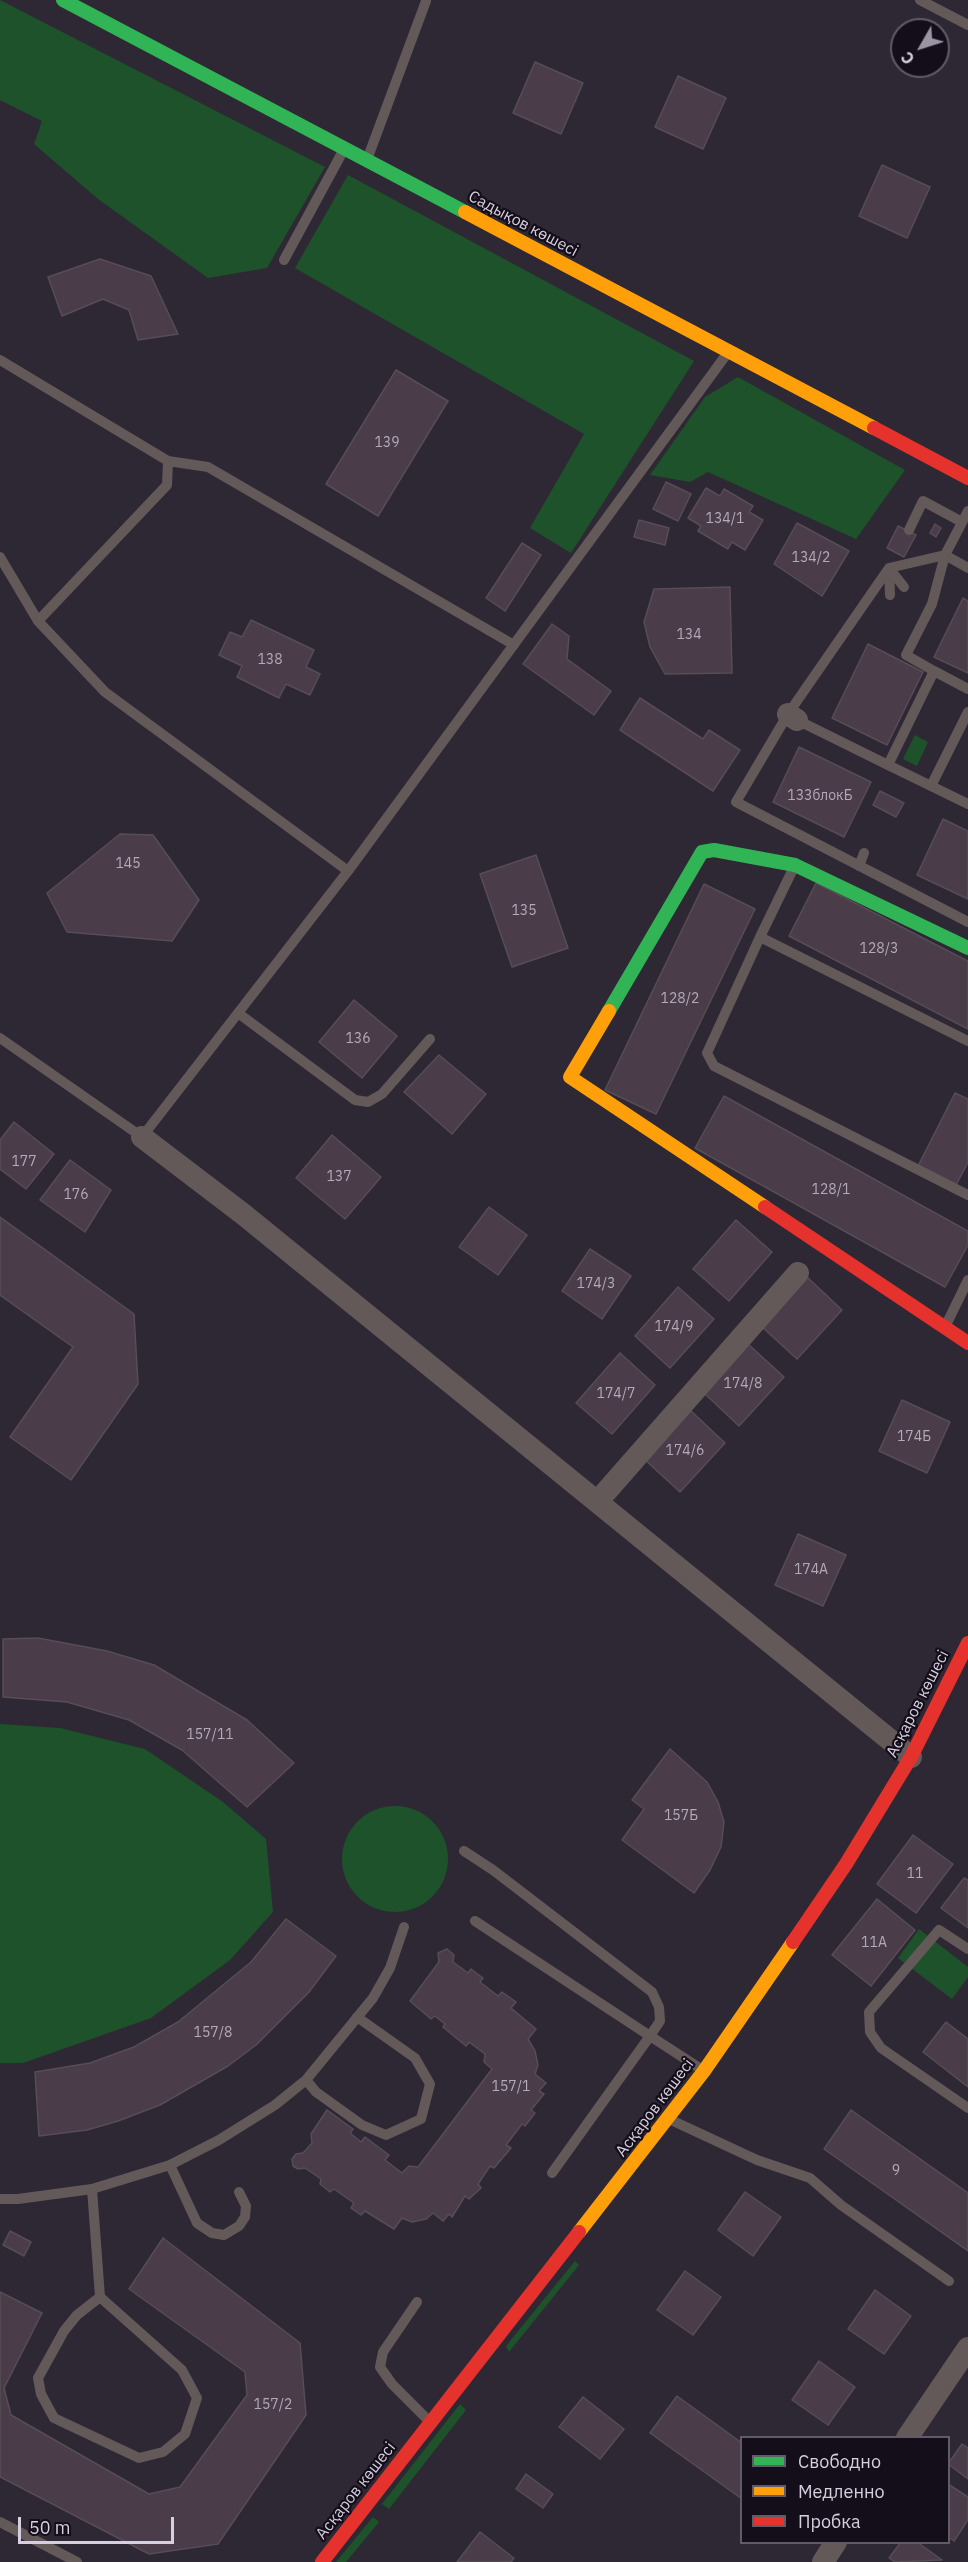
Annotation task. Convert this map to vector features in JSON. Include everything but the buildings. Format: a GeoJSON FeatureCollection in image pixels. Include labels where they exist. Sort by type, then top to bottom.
{"type":"FeatureCollection","features":[{"type":"Feature","properties":{"kind":"street","name":"Садықов көшесі"},"geometry":{"type":"LineString","coordinates":[[63,0],[968,478]]}},
{"type":"Feature","properties":{"kind":"street"},"geometry":{"type":"LineString","coordinates":[[968,948],[795,865],[714,850],[702,852],[570,1077],[968,1343]]}},
{"type":"Feature","properties":{"kind":"street"},"geometry":{"type":"LineString","coordinates":[[142,1137],[243,1214],[911,1758]]}},
{"type":"Feature","properties":{"kind":"street"},"geometry":{"type":"LineString","coordinates":[[597,1502],[798,1273]]}},
{"type":"Feature","properties":{"kind":"street","name":"Асқаров көшесі"},"geometry":{"type":"LineString","coordinates":[[322,2562],[704,2071],[846,1864],[911,1758],[968,1643]]}},
{"type":"Feature","properties":{"kind":"street"},"geometry":{"type":"LineString","coordinates":[[908,2436],[968,2348]]}},
{"type":"Feature","properties":{"kind":"street"},"geometry":{"type":"LineString","coordinates":[[823,2562],[835,2544]]}},
{"type":"Feature","properties":{"kind":"lane"},"geometry":{"type":"LineString","coordinates":[[920,0],[968,25]]}},
{"type":"Feature","properties":{"kind":"lane"},"geometry":{"type":"LineString","coordinates":[[367,160],[426,1]]}},
{"type":"Feature","properties":{"kind":"lane"},"geometry":{"type":"LineString","coordinates":[[284,260],[344,148]]}},
{"type":"Feature","properties":{"kind":"lane"},"geometry":{"type":"LineString","coordinates":[[0,1038],[142,1137],[348,871],[729,351]]}},
{"type":"Feature","properties":{"kind":"lane"},"geometry":{"type":"LineString","coordinates":[[0,360],[168,461],[208,467],[514,645]]}},
{"type":"Feature","properties":{"kind":"lane"},"geometry":{"type":"LineString","coordinates":[[38,621],[167,485],[168,461]]}},
{"type":"Feature","properties":{"kind":"lane"},"geometry":{"type":"LineString","coordinates":[[909,530],[923,501],[962,522]]}},
{"type":"Feature","properties":{"kind":"lane"},"geometry":{"type":"LineString","coordinates":[[968,511],[945,555],[932,604],[906,655],[968,689]]}},
{"type":"Feature","properties":{"kind":"lane"},"geometry":{"type":"LineString","coordinates":[[968,568],[945,555],[889,568],[736,802],[968,922]]}},
{"type":"Feature","properties":{"kind":"lane"},"geometry":{"type":"LineString","coordinates":[[0,556],[38,621],[105,692],[348,871]]}},
{"type":"Feature","properties":{"kind":"lane"},"geometry":{"type":"LineString","coordinates":[[889,568],[904,587]]}},
{"type":"Feature","properties":{"kind":"lane"},"geometry":{"type":"LineString","coordinates":[[889,568],[890,595]]}},
{"type":"Feature","properties":{"kind":"lane"},"geometry":{"type":"LineString","coordinates":[[888,765],[934,671]]}},
{"type":"Feature","properties":{"kind":"lane"},"geometry":{"type":"LineString","coordinates":[[931,786],[968,712]]}},
{"type":"Feature","properties":{"kind":"lane"},"geometry":{"type":"LineString","coordinates":[[793,717],[968,804]]}},
{"type":"Feature","properties":{"kind":"lane"},"geometry":{"type":"LineString","coordinates":[[859,866],[864,853]]}},
{"type":"Feature","properties":{"kind":"lane"},"geometry":{"type":"LineString","coordinates":[[795,865],[707,1053],[714,1066],[968,1195]]}},
{"type":"Feature","properties":{"kind":"lane"},"geometry":{"type":"LineString","coordinates":[[760,937],[968,1041]]}},
{"type":"Feature","properties":{"kind":"lane"},"geometry":{"type":"LineString","coordinates":[[238,1013],[355,1100],[368,1102],[381,1094],[429,1039]]}},
{"type":"Feature","properties":{"kind":"lane"},"geometry":{"type":"LineString","coordinates":[[944,1328],[968,1280]]}},
{"type":"Feature","properties":{"kind":"lane"},"geometry":{"type":"LineString","coordinates":[[464,1851],[652,1992],[659,2007],[660,2021],[552,2173]]}},
{"type":"Feature","properties":{"kind":"lane"},"geometry":{"type":"LineString","coordinates":[[475,1921],[704,2071]]}},
{"type":"Feature","properties":{"kind":"lane"},"geometry":{"type":"LineString","coordinates":[[0,2199],[18,2199],[92,2189],[171,2165],[228,2134],[274,2105],[306,2079],[373,1998],[390,1968],[404,1927]]}},
{"type":"Feature","properties":{"kind":"lane"},"geometry":{"type":"LineString","coordinates":[[968,1949],[939,1930],[869,2012],[870,2032],[881,2048],[968,2108]]}},
{"type":"Feature","properties":{"kind":"lane"},"geometry":{"type":"LineString","coordinates":[[306,2079],[316,2092],[362,2125],[387,2135],[421,2120],[430,2084],[415,2058],[357,2017]]}},
{"type":"Feature","properties":{"kind":"lane"},"geometry":{"type":"LineString","coordinates":[[668,2119],[758,2160],[810,2178],[841,2205],[949,2281]]}},
{"type":"Feature","properties":{"kind":"lane"},"geometry":{"type":"LineString","coordinates":[[171,2165],[198,2223],[212,2234],[224,2235],[239,2226],[245,2217],[246,2206],[239,2192]]}},
{"type":"Feature","properties":{"kind":"lane"},"geometry":{"type":"LineString","coordinates":[[92,2189],[100,2297],[182,2370],[198,2398],[185,2434],[163,2452],[139,2458],[54,2418],[41,2394],[38,2378],[64,2331],[77,2315],[100,2297]]}},
{"type":"Feature","properties":{"kind":"lane"},"geometry":{"type":"LineString","coordinates":[[417,2302],[383,2352],[380,2367],[392,2384],[431,2422]]}},
{"type":"Feature","properties":{"kind":"lane"},"geometry":{"type":"LineString","coordinates":[[0,2522],[77,2562]]}},
{"type":"Feature","properties":{"kind":"green space"},"geometry":{"type":"Polygon","coordinates":[[[0,0],[325,167],[267,268],[208,278],[98,199],[34,144],[42,121],[0,100],[0,0]]]}},
{"type":"Feature","properties":{"kind":"green space"},"geometry":{"type":"Polygon","coordinates":[[[348,175],[694,361],[571,553],[530,528],[584,434],[295,268],[348,175]]]}},
{"type":"Feature","properties":{"kind":"green space"},"geometry":{"type":"Polygon","coordinates":[[[738,377],[905,470],[856,539],[708,472],[690,482],[650,475],[705,397],[738,377]]]}},
{"type":"Feature","properties":{"kind":"green space"},"geometry":{"type":"Polygon","coordinates":[[[915,735],[928,742],[917,766],[903,759],[915,735]]]}},
{"type":"Feature","properties":{"kind":"green space"},"geometry":{"type":"Polygon","coordinates":[[[0,1724],[60,1728],[145,1749],[223,1802],[266,1839],[273,1912],[230,1960],[151,2018],[23,2063],[0,2063],[0,1724]]]}},
{"type":"Feature","properties":{"kind":"green space"},"geometry":{"type":"Polygon","coordinates":[[[395,1806],[415,1810],[432,1822],[444,1839],[448,1859],[444,1879],[432,1896],[415,1908],[395,1912],[375,1908],[358,1896],[346,1879],[342,1859],[346,1839],[358,1822],[375,1810],[395,1806]]]}},
{"type":"Feature","properties":{"kind":"green space"},"geometry":{"type":"Polygon","coordinates":[[[919,1929],[968,1967],[968,1977],[952,1999],[898,1958],[919,1929]]]}},
{"type":"Feature","properties":{"kind":"green space"},"geometry":{"type":"Polygon","coordinates":[[[575,2261],[579,2265],[509,2352],[506,2346],[575,2261]]]}},
{"type":"Feature","properties":{"kind":"green space"},"geometry":{"type":"Polygon","coordinates":[[[460,2404],[466,2410],[389,2509],[382,2504],[460,2404]]]}},
{"type":"Feature","properties":{"kind":"green space"},"geometry":{"type":"Polygon","coordinates":[[[373,2517],[379,2522],[346,2562],[336,2562],[373,2517]]]}},
{"type":"Feature","properties":{"kind":"traffic: fast"},"geometry":{"type":"LineString","coordinates":[[63,0],[465,212]]}},
{"type":"Feature","properties":{"kind":"traffic: fast"},"geometry":{"type":"LineString","coordinates":[[609,1011],[702,852],[714,850],[795,865],[968,948]]}},
{"type":"Feature","properties":{"kind":"traffic: slow"},"geometry":{"type":"LineString","coordinates":[[465,212],[874,428]]}},
{"type":"Feature","properties":{"kind":"traffic: slow"},"geometry":{"type":"LineString","coordinates":[[609,1011],[570,1077],[765,1207]]}},
{"type":"Feature","properties":{"kind":"traffic: slow"},"geometry":{"type":"LineString","coordinates":[[579,2232],[704,2071],[793,1942]]}},
{"type":"Feature","properties":{"kind":"traffic: jam"},"geometry":{"type":"LineString","coordinates":[[874,428],[968,478]]}},
{"type":"Feature","properties":{"kind":"traffic: jam"},"geometry":{"type":"LineString","coordinates":[[765,1207],[968,1343]]}},
{"type":"Feature","properties":{"kind":"traffic: jam"},"geometry":{"type":"LineString","coordinates":[[793,1942],[846,1864],[911,1757],[968,1643]]}},
{"type":"Feature","properties":{"kind":"traffic: jam"},"geometry":{"type":"LineString","coordinates":[[322,2562],[579,2232]]}}]}
